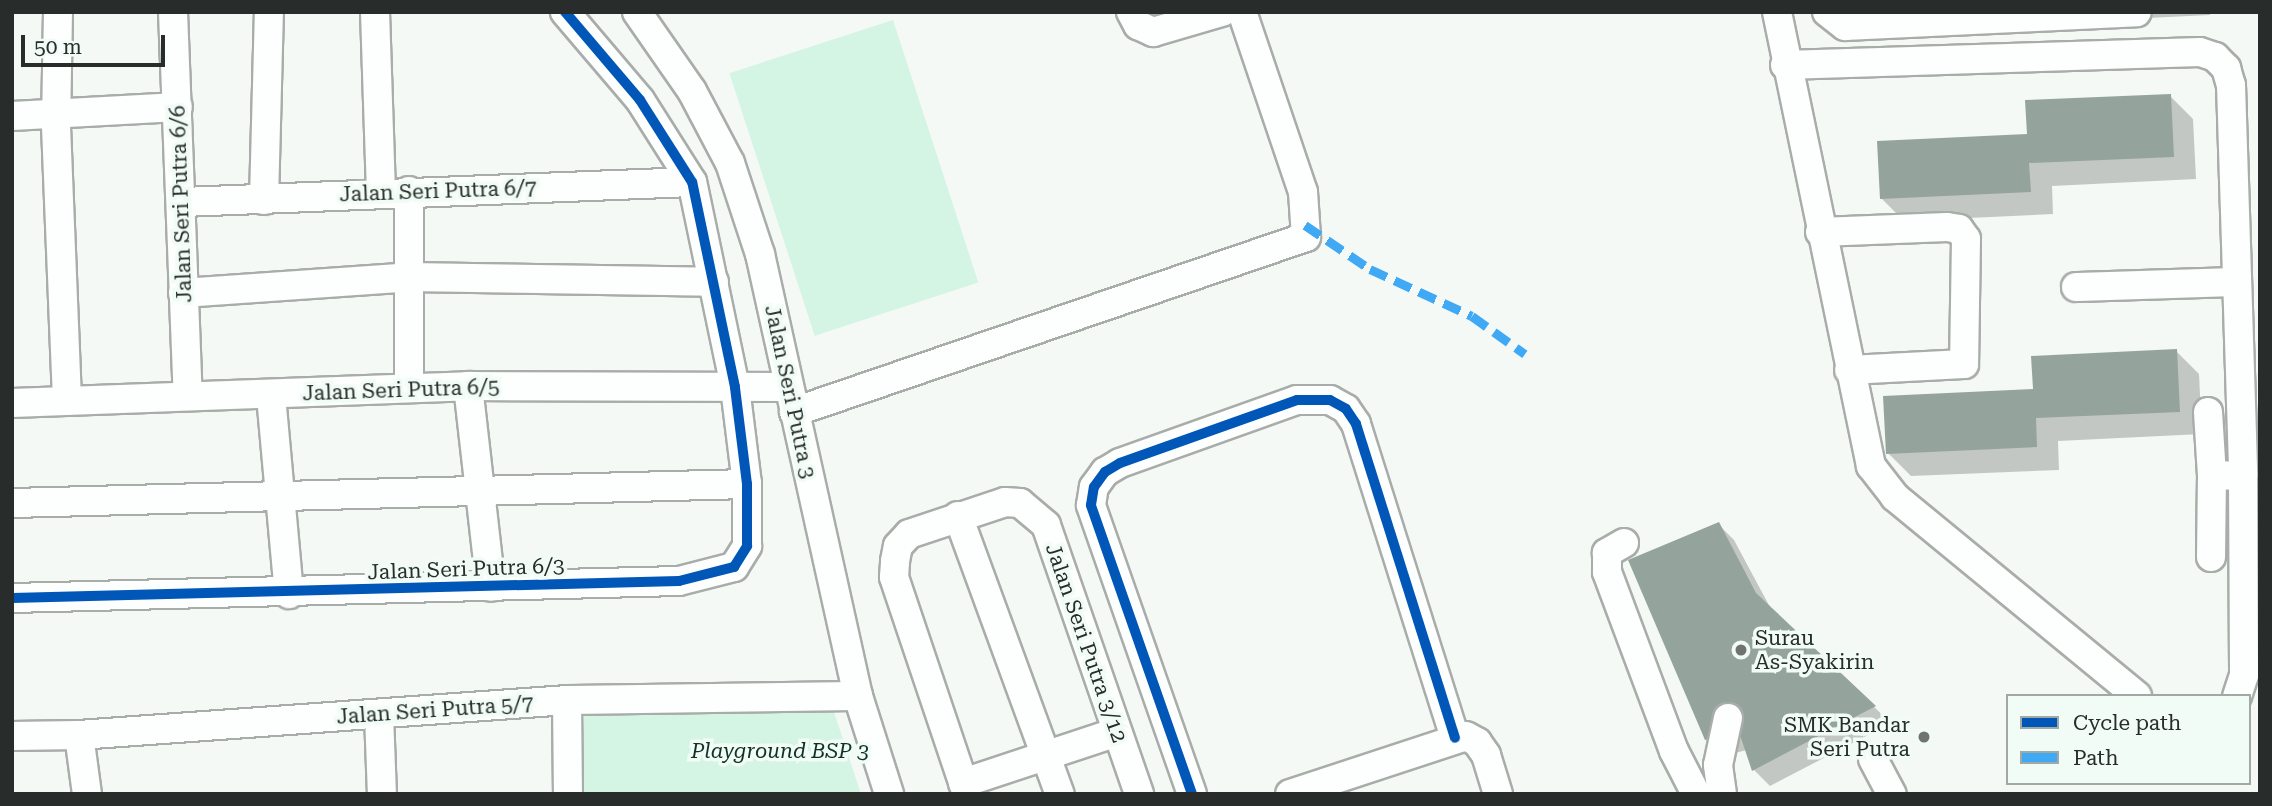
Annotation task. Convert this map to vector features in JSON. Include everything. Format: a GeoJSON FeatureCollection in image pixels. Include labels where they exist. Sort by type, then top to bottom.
{"type":"FeatureCollection","features":[{"type":"Feature","properties":{"kind":"street"},"geometry":{"type":"LineString","coordinates":[[58,12],[56,114],[67,401]]}},
{"type":"Feature","properties":{"kind":"street","name":"Jalan Seri Putra 6/6"},"geometry":{"type":"LineString","coordinates":[[173,12],[183,202],[183,293],[188,395]]}},
{"type":"Feature","properties":{"kind":"street"},"geometry":{"type":"LineString","coordinates":[[264,200],[269,12]]}},
{"type":"Feature","properties":{"kind":"street"},"geometry":{"type":"LineString","coordinates":[[375,12],[381,191]]}},
{"type":"Feature","properties":{"kind":"street","name":"Jalan Seri Putra 6/3"},"geometry":{"type":"LineString","coordinates":[[12,598],[289,594],[679,581],[734,567],[747,546],[747,484],[735,387],[692,182],[640,100],[565,12]]}},
{"type":"Feature","properties":{"kind":"street","name":"Jalan Seri Putra 3"},"geometry":{"type":"LineString","coordinates":[[637,12],[692,91],[730,163],[760,254],[858,696],[889,794]]}},
{"type":"Feature","properties":{"kind":"street"},"geometry":{"type":"LineString","coordinates":[[1131,12],[1138,25],[1153,32],[1222,12]]}},
{"type":"Feature","properties":{"kind":"street","name":"Jalan Seri Putra 6/5"},"geometry":{"type":"LineString","coordinates":[[12,403],[188,395],[271,396],[468,386],[735,387],[792,399],[1306,237],[1303,192],[1242,12]]}},
{"type":"Feature","properties":{"kind":"street"},"geometry":{"type":"LineString","coordinates":[[1777,12],[1785,65],[1866,450],[1880,481],[2135,694]]}},
{"type":"Feature","properties":{"kind":"street"},"geometry":{"type":"LineString","coordinates":[[1826,12],[1845,26],[2137,12]]}},
{"type":"Feature","properties":{"kind":"street"},"geometry":{"type":"LineString","coordinates":[[1785,65],[2200,52],[2215,57],[2226,68],[2231,85],[2243,476],[2244,675],[2238,694]]}},
{"type":"Feature","properties":{"kind":"street"},"geometry":{"type":"LineString","coordinates":[[12,116],[178,107]]}},
{"type":"Feature","properties":{"kind":"street","name":"Jalan Seri Putra 6/7"},"geometry":{"type":"LineString","coordinates":[[183,202],[264,200],[381,191],[692,182]]}},
{"type":"Feature","properties":{"kind":"street"},"geometry":{"type":"LineString","coordinates":[[409,191],[409,388]]}},
{"type":"Feature","properties":{"kind":"street"},"geometry":{"type":"LineString","coordinates":[[1820,232],[1947,227],[1959,229],[1966,239],[1965,364],[1849,370]]}},
{"type":"Feature","properties":{"kind":"street"},"geometry":{"type":"LineString","coordinates":[[183,293],[409,277],[714,282]]}},
{"type":"Feature","properties":{"kind":"street"},"geometry":{"type":"LineString","coordinates":[[2076,287],[2236,282]]}},
{"type":"Feature","properties":{"kind":"street"},"geometry":{"type":"LineString","coordinates":[[468,386],[491,587]]}},
{"type":"Feature","properties":{"kind":"street"},"geometry":{"type":"LineString","coordinates":[[271,396],[289,594]]}},
{"type":"Feature","properties":{"kind":"street"},"geometry":{"type":"LineString","coordinates":[[1192,794],[1091,505],[1094,487],[1105,472],[1120,463],[1297,400],[1329,400],[1346,409],[1356,424],[1455,738]]}},
{"type":"Feature","properties":{"kind":"street"},"geometry":{"type":"LineString","coordinates":[[2208,412],[2212,475],[2211,557]]}},
{"type":"Feature","properties":{"kind":"street"},"geometry":{"type":"LineString","coordinates":[[2212,475],[2243,476]]}},
{"type":"Feature","properties":{"kind":"street"},"geometry":{"type":"LineString","coordinates":[[12,503],[480,488],[747,484]]}},
{"type":"Feature","properties":{"kind":"street","name":"Jalan Seri Putra 3/12"},"geometry":{"type":"LineString","coordinates":[[958,516],[1005,502],[1020,503],[1045,525],[1139,794]]}},
{"type":"Feature","properties":{"kind":"street"},"geometry":{"type":"LineString","coordinates":[[1060,794],[1046,758],[958,516],[909,534],[898,545],[894,577],[965,788],[1046,758],[1117,732]]}},
{"type":"Feature","properties":{"kind":"street"},"geometry":{"type":"LineString","coordinates":[[1624,543],[1607,553],[1607,572],[1674,751],[1696,794]]}},
{"type":"Feature","properties":{"kind":"street","name":"Jalan Seri Putra 5/7"},"geometry":{"type":"LineString","coordinates":[[12,736],[79,735],[566,700],[858,696]]}},
{"type":"Feature","properties":{"kind":"street"},"geometry":{"type":"LineString","coordinates":[[566,700],[568,794]]}},
{"type":"Feature","properties":{"kind":"street"},"geometry":{"type":"LineString","coordinates":[[379,714],[382,794]]}},
{"type":"Feature","properties":{"kind":"street"},"geometry":{"type":"LineString","coordinates":[[1722,794],[1718,765],[1728,718]]}},
{"type":"Feature","properties":{"kind":"street"},"geometry":{"type":"LineString","coordinates":[[79,735],[87,794]]}},
{"type":"Feature","properties":{"kind":"street"},"geometry":{"type":"LineString","coordinates":[[1290,794],[1455,738],[1477,742],[1498,794]]}},
{"type":"Feature","properties":{"kind":"street"},"geometry":{"type":"LineString","coordinates":[[1873,758],[1892,794]]}},
{"type":"Feature","properties":{"kind":"green space"},"geometry":{"type":"Polygon","coordinates":[[[893,20],[978,282],[815,336],[729,73],[893,20]]]}},
{"type":"Feature","properties":{"kind":"green space","name":"Playground BSP 3"},"geometry":{"type":"Polygon","coordinates":[[[832,706],[861,794],[584,794],[584,715],[832,706]]]}},
{"type":"Feature","properties":{"kind":"building"},"geometry":{"type":"Polygon","coordinates":[[[2171,94],[2174,157],[2029,163],[2031,192],[1880,199],[1877,141],[2027,134],[2025,100],[2171,94]]]}},
{"type":"Feature","properties":{"kind":"building"},"geometry":{"type":"Polygon","coordinates":[[[2177,349],[2180,412],[2036,418],[2037,447],[1886,454],[1883,396],[2033,389],[2031,356],[2177,349]]]}},
{"type":"Feature","properties":{"kind":"building","name":"Surau As-Syakirin"},"geometry":{"type":"Polygon","coordinates":[[[1719,522],[1756,593],[1876,706],[1752,771],[1739,732],[1705,740],[1628,560],[1719,522]]]}},
{"type":"Feature","properties":{"kind":"marked path"},"geometry":{"type":"LineString","coordinates":[[1305,225],[1370,269],[1472,316],[1525,354]]}},
{"type":"Feature","properties":{"kind":"cycle path"},"geometry":{"type":"LineString","coordinates":[[12,598],[679,581],[734,567],[747,546],[747,484],[735,387],[692,182],[640,100],[565,12]]}},
{"type":"Feature","properties":{"kind":"cycle path"},"geometry":{"type":"LineString","coordinates":[[1192,794],[1091,505],[1094,487],[1105,472],[1120,463],[1297,400],[1330,400],[1346,409],[1356,424],[1455,738]]}},
{"type":"Feature","properties":{"kind":"place","name":"Surau As-Syakirin"},"geometry":{"type":"Point","coordinates":[1741,650]}},
{"type":"Feature","properties":{"kind":"place","name":"SMK Bandar Seri Putra"},"geometry":{"type":"Point","coordinates":[1924,737]}}]}
